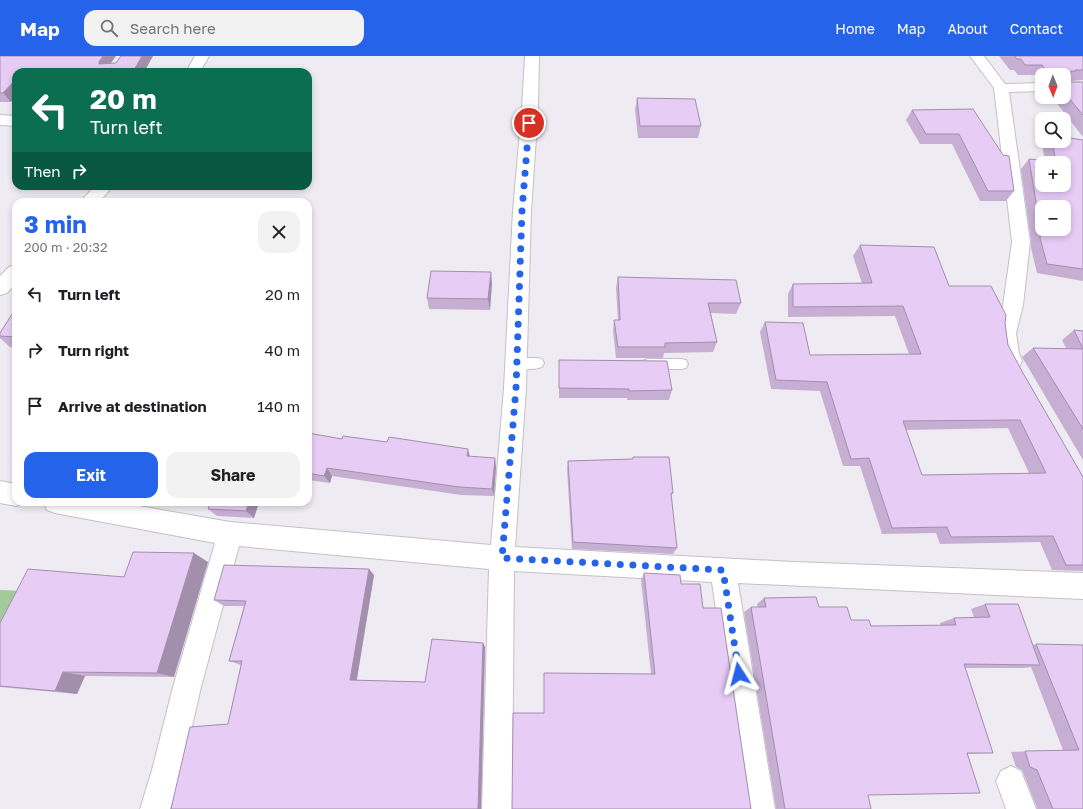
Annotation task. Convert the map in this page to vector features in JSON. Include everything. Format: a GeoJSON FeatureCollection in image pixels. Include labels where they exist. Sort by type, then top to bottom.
{"type":"FeatureCollection","features":[{"type":"Feature","properties":{"kind":"street"},"geometry":{"type":"LineString","coordinates":[[195,68],[202,56]]}},
{"type":"Feature","properties":{"kind":"street"},"geometry":{"type":"LineString","coordinates":[[497,809],[502,558],[517,363],[522,211],[530,108],[532,56]]}},
{"type":"Feature","properties":{"kind":"street"},"geometry":{"type":"LineString","coordinates":[[977,56],[1001,88],[1021,242],[1013,305],[1006,333],[1009,354],[1020,376]]}},
{"type":"Feature","properties":{"kind":"street"},"geometry":{"type":"LineString","coordinates":[[1001,88],[1035,87]]}},
{"type":"Feature","properties":{"kind":"street"},"geometry":{"type":"LineString","coordinates":[[0,120],[12,120]]}},
{"type":"Feature","properties":{"kind":"street"},"geometry":{"type":"LineString","coordinates":[[93,198],[101,190]]}},
{"type":"Feature","properties":{"kind":"street"},"geometry":{"type":"LineString","coordinates":[[0,288],[12,276]]}},
{"type":"Feature","properties":{"kind":"street"},"geometry":{"type":"LineString","coordinates":[[0,492],[12,494]]}},
{"type":"Feature","properties":{"kind":"street"},"geometry":{"type":"LineString","coordinates":[[76,506],[230,534],[502,558],[723,570],[1083,586]]}},
{"type":"Feature","properties":{"kind":"street"},"geometry":{"type":"LineString","coordinates":[[155,809],[167,770],[187,687],[230,534]]}},
{"type":"Feature","properties":{"kind":"street"},"geometry":{"type":"LineString","coordinates":[[723,570],[760,809]]}},
{"type":"Feature","properties":{"kind":"street"},"geometry":{"type":"LineString","coordinates":[[1011,781],[1021,809]]}},
{"type":"Feature","properties":{"kind":"lane"},"geometry":{"type":"LineString","coordinates":[[517,363],[537,363]]}},
{"type":"Feature","properties":{"kind":"lane"},"geometry":{"type":"LineString","coordinates":[[637,364],[681,364]]}},
{"type":"Feature","properties":{"kind":"green space"},"geometry":{"type":"Polygon","coordinates":[[[0,590],[26,591],[0,645],[0,590]]]}},
{"type":"Feature","properties":{"kind":"building"},"geometry":{"type":"Polygon","coordinates":[[[0,56],[103,56],[99,64],[116,63],[121,56],[142,56],[135,68],[12,68],[12,83],[3,93],[0,93],[0,56]]]}},
{"type":"Feature","properties":{"kind":"building"},"geometry":{"type":"Polygon","coordinates":[[[1014,56],[1083,56],[1083,70],[1071,71],[1071,68],[1044,68],[1042,65],[1025,65],[1021,59],[1017,59],[1014,56]]]}},
{"type":"Feature","properties":{"kind":"building"},"geometry":{"type":"Polygon","coordinates":[[[1071,82],[1083,82],[1083,115],[1071,100],[1071,82]]]}},
{"type":"Feature","properties":{"kind":"building"},"geometry":{"type":"Polygon","coordinates":[[[637,98],[695,99],[701,126],[640,126],[637,98]]]}},
{"type":"Feature","properties":{"kind":"building"},"geometry":{"type":"Polygon","coordinates":[[[973,109],[1003,155],[1009,156],[1014,191],[988,191],[959,134],[926,134],[912,110],[973,109]]]}},
{"type":"Feature","properties":{"kind":"building"},"geometry":{"type":"Polygon","coordinates":[[[1071,138],[1083,140],[1083,269],[1047,264],[1040,238],[1040,236],[1071,236],[1071,200],[1036,200],[1029,159],[1035,160],[1035,192],[1071,192],[1071,156],[1055,156],[1053,148],[1071,148],[1071,138]]]}},
{"type":"Feature","properties":{"kind":"building"},"geometry":{"type":"Polygon","coordinates":[[[860,245],[934,247],[949,286],[991,286],[1006,315],[1005,323],[1008,345],[1083,477],[1083,565],[1066,565],[1053,536],[951,537],[947,527],[892,528],[869,458],[851,459],[827,382],[776,380],[765,322],[803,323],[810,355],[921,354],[903,306],[793,307],[793,284],[872,283],[860,245]],[[1020,420],[903,421],[922,475],[1046,473],[1020,420]]]}},
{"type":"Feature","properties":{"kind":"building"},"geometry":{"type":"Polygon","coordinates":[[[431,271],[491,272],[488,299],[427,298],[431,271]]]}},
{"type":"Feature","properties":{"kind":"building"},"geometry":{"type":"Polygon","coordinates":[[[618,277],[736,280],[741,303],[708,303],[717,342],[665,343],[665,347],[618,347],[614,320],[620,320],[618,277]]]}},
{"type":"Feature","properties":{"kind":"building"},"geometry":{"type":"Polygon","coordinates":[[[12,314],[12,337],[0,336],[0,333],[12,314]]]}},
{"type":"Feature","properties":{"kind":"building"},"geometry":{"type":"Polygon","coordinates":[[[1074,330],[1083,331],[1083,349],[1074,330]]]}},
{"type":"Feature","properties":{"kind":"building"},"geometry":{"type":"Polygon","coordinates":[[[1033,348],[1083,349],[1083,429],[1033,348]]]}},
{"type":"Feature","properties":{"kind":"building"},"geometry":{"type":"Polygon","coordinates":[[[559,360],[667,361],[672,390],[629,391],[629,389],[559,388],[559,360]]]}},
{"type":"Feature","properties":{"kind":"building"},"geometry":{"type":"Polygon","coordinates":[[[312,434],[342,439],[343,436],[387,442],[389,437],[468,449],[467,456],[495,458],[492,489],[459,487],[327,468],[324,476],[312,474],[312,434]]]}},
{"type":"Feature","properties":{"kind":"building"},"geometry":{"type":"Polygon","coordinates":[[[633,457],[669,457],[677,548],[573,542],[568,461],[633,459],[633,457]]]}},
{"type":"Feature","properties":{"kind":"building"},"geometry":{"type":"Polygon","coordinates":[[[209,506],[248,506],[246,511],[208,509],[209,506]]]}},
{"type":"Feature","properties":{"kind":"building"},"geometry":{"type":"Polygon","coordinates":[[[133,552],[194,553],[157,673],[63,672],[55,691],[0,686],[0,623],[28,569],[124,577],[133,552]]]}},
{"type":"Feature","properties":{"kind":"building"},"geometry":{"type":"Polygon","coordinates":[[[224,565],[369,569],[350,680],[425,682],[432,639],[483,643],[478,809],[171,809],[190,727],[228,724],[242,661],[229,661],[246,601],[214,600],[224,565]]]}},
{"type":"Feature","properties":{"kind":"building"},"geometry":{"type":"Polygon","coordinates":[[[644,573],[680,575],[681,584],[700,584],[703,608],[721,608],[751,809],[512,809],[513,713],[544,713],[544,673],[655,674],[644,573]]]}},
{"type":"Feature","properties":{"kind":"building"},"geometry":{"type":"Polygon","coordinates":[[[816,597],[819,607],[847,607],[851,620],[869,620],[871,626],[956,625],[954,618],[990,617],[985,604],[1018,604],[1040,665],[964,664],[993,753],[967,753],[980,793],[868,795],[871,809],[785,809],[751,607],[766,607],[764,598],[816,597]]]}},
{"type":"Feature","properties":{"kind":"building"},"geometry":{"type":"Polygon","coordinates":[[[1036,644],[1083,645],[1083,809],[1053,809],[1037,770],[1030,767],[1025,751],[1079,750],[1036,644]]]}},
{"type":"Feature","properties":{"kind":"route"},"geometry":{"type":"LineString","coordinates":[[529,123],[522,211],[516,388],[502,558],[723,570],[739,674]]}}]}
